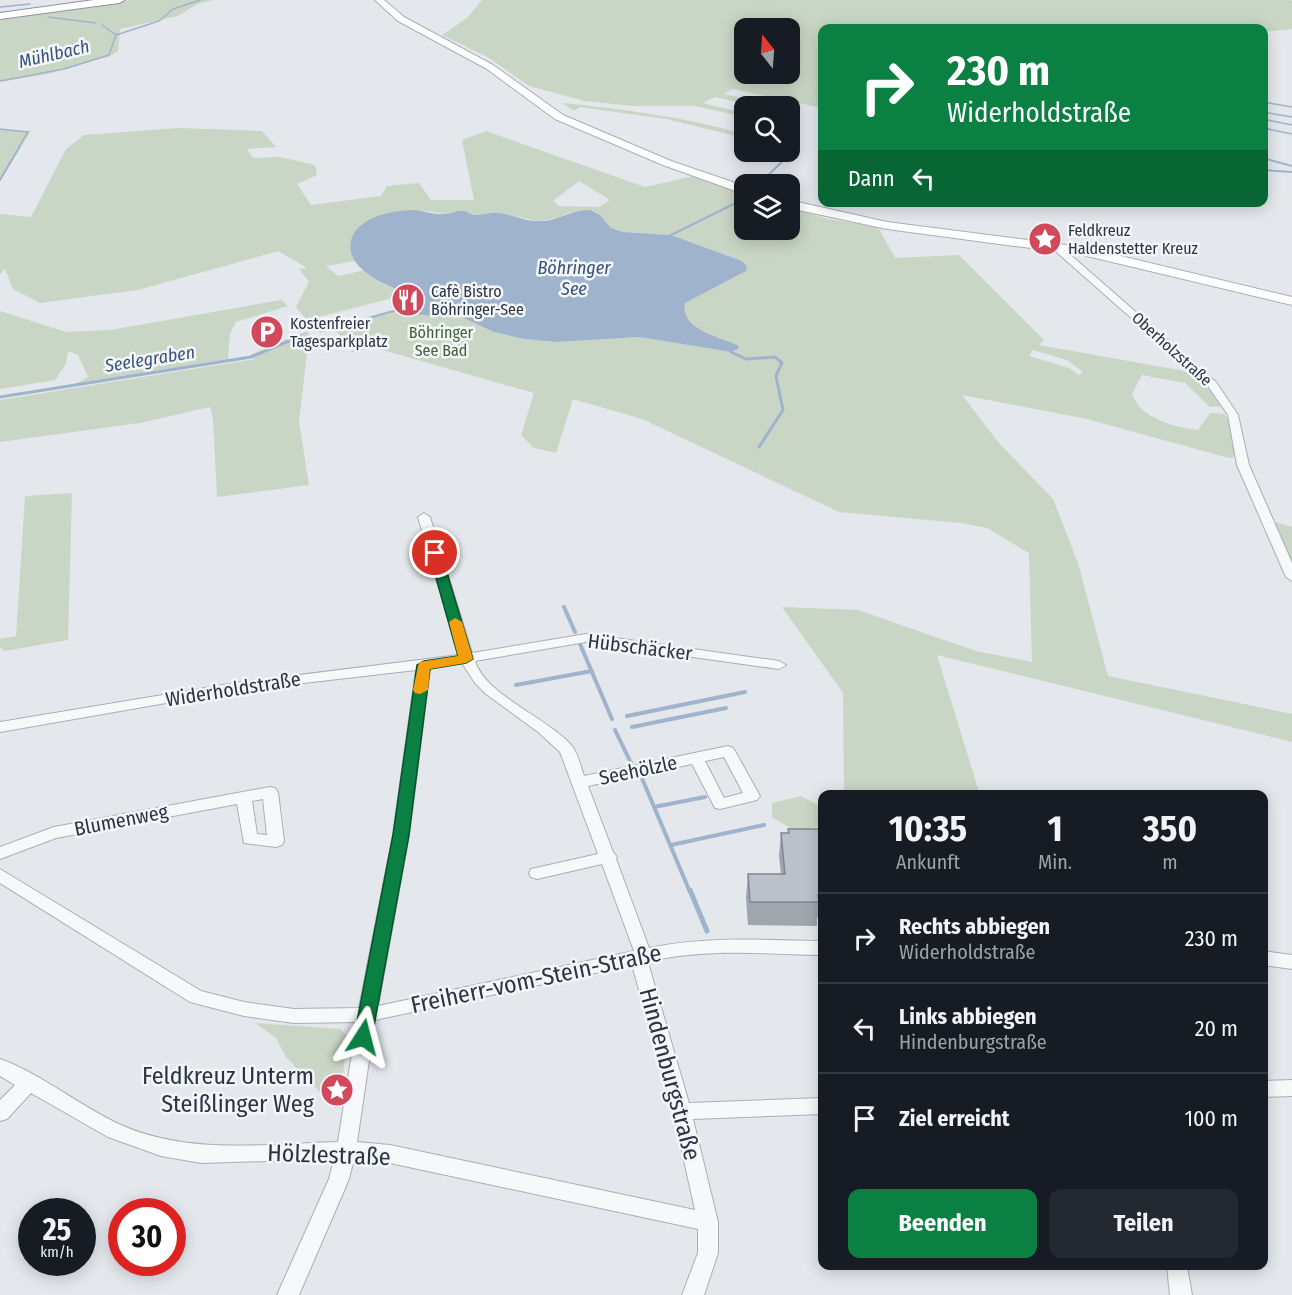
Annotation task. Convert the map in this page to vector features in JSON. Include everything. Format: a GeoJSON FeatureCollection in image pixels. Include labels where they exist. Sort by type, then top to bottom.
{"type":"FeatureCollection","features":[{"type":"Feature","properties":{"kind":"highway"},"geometry":{"type":"LineString","coordinates":[[0,15],[99,0]]}},
{"type":"Feature","properties":{"kind":"highway"},"geometry":{"type":"LineString","coordinates":[[0,15],[119,0]]}},
{"type":"Feature","properties":{"kind":"street"},"geometry":{"type":"LineString","coordinates":[[379,0],[401,19],[490,67],[559,117],[667,164],[734,187]]}},
{"type":"Feature","properties":{"kind":"street"},"geometry":{"type":"LineString","coordinates":[[800,207],[897,228],[1055,246],[1292,301]]}},
{"type":"Feature","properties":{"kind":"street","name":"Oberholzstraße"},"geometry":{"type":"LineString","coordinates":[[1055,246],[1212,384],[1223,398],[1233,415],[1243,465],[1292,577]]}},
{"type":"Feature","properties":{"kind":"street","name":"Hindenburgstraße"},"geometry":{"type":"LineString","coordinates":[[424,517],[466,659],[482,683],[557,738],[567,750],[609,857],[644,956],[640,966],[682,1111],[708,1222],[708,1253],[695,1294]]}},
{"type":"Feature","properties":{"kind":"street","name":"Hübschäcker"},"geometry":{"type":"LineString","coordinates":[[466,659],[586,638],[779,665]]}},
{"type":"Feature","properties":{"kind":"street","name":"Widerholdstraße"},"geometry":{"type":"LineString","coordinates":[[0,727],[235,687],[466,659]]}},
{"type":"Feature","properties":{"kind":"street"},"geometry":{"type":"LineString","coordinates":[[288,1295],[339,1179],[346,1150],[366,1015],[401,835],[424,665]]}},
{"type":"Feature","properties":{"kind":"street","name":"Seehölzle"},"geometry":{"type":"LineString","coordinates":[[580,782],[696,758]]}},
{"type":"Feature","properties":{"kind":"street","name":"Blumenweg"},"geometry":{"type":"LineString","coordinates":[[0,853],[54,834],[244,797]]}},
{"type":"Feature","properties":{"kind":"street"},"geometry":{"type":"LineString","coordinates":[[537,873],[609,857]]}},
{"type":"Feature","properties":{"kind":"street","name":"Freiherr-vom-Stein-Straße"},"geometry":{"type":"LineString","coordinates":[[0,875],[196,997],[244,1009],[294,1016],[366,1015],[644,956],[707,946],[818,948]]}},
{"type":"Feature","properties":{"kind":"street"},"geometry":{"type":"LineString","coordinates":[[1268,959],[1292,962]]}},
{"type":"Feature","properties":{"kind":"street","name":"Hölzlestraße"},"geometry":{"type":"LineString","coordinates":[[0,1067],[115,1131],[172,1149],[220,1154],[346,1150],[390,1154],[708,1222]]}},
{"type":"Feature","properties":{"kind":"street"},"geometry":{"type":"LineString","coordinates":[[0,1113],[29,1083]]}},
{"type":"Feature","properties":{"kind":"street"},"geometry":{"type":"LineString","coordinates":[[1268,1089],[1292,1088]]}},
{"type":"Feature","properties":{"kind":"street"},"geometry":{"type":"LineString","coordinates":[[682,1111],[818,1106]]}},
{"type":"Feature","properties":{"kind":"street"},"geometry":{"type":"LineString","coordinates":[[1178,1270],[1181,1295]]}},
{"type":"Feature","properties":{"kind":"green space"},"geometry":{"type":"Polygon","coordinates":[[[133,0],[213,0],[197,4],[178,16],[120,29],[118,51],[110,56],[47,74],[0,82],[0,18],[133,0]]]}},
{"type":"Feature","properties":{"kind":"green space"},"geometry":{"type":"Polygon","coordinates":[[[482,0],[1292,1],[1292,29],[1268,31],[1268,24],[818,24],[818,107],[800,103],[800,96],[766,96],[733,89],[724,94],[734,96],[734,102],[715,97],[703,103],[734,111],[734,115],[695,106],[633,106],[585,101],[529,86],[489,58],[442,35],[467,18],[482,0]]]}},
{"type":"Feature","properties":{"kind":"green space"},"geometry":{"type":"Polygon","coordinates":[[[562,103],[676,118],[734,131],[734,136],[666,119],[580,107],[574,111],[562,103]]]}},
{"type":"Feature","properties":{"kind":"green space","name":"Böhringer See Bad"},"geometry":{"type":"Polygon","coordinates":[[[179,128],[262,131],[276,147],[247,149],[253,158],[280,157],[315,165],[317,175],[297,184],[311,205],[381,196],[387,186],[419,183],[431,200],[474,200],[462,140],[486,131],[645,187],[694,176],[734,189],[734,240],[800,240],[800,210],[827,219],[878,227],[895,258],[959,255],[1044,340],[1039,345],[1196,373],[1208,384],[1223,406],[1210,407],[1185,383],[1142,375],[1132,394],[1136,403],[1151,416],[1179,427],[1198,430],[1210,413],[1224,414],[1228,419],[1236,457],[1229,458],[1087,419],[962,395],[999,443],[1053,499],[1078,563],[1108,676],[1292,714],[1292,742],[937,655],[978,790],[844,790],[843,693],[782,607],[858,610],[976,651],[1032,662],[1029,553],[987,528],[961,523],[839,512],[642,419],[573,399],[556,453],[534,448],[521,435],[534,393],[386,351],[372,348],[348,353],[356,349],[333,329],[320,333],[318,330],[418,304],[412,308],[417,314],[446,316],[455,314],[494,332],[558,342],[639,337],[731,352],[739,346],[712,336],[694,326],[684,312],[684,303],[746,271],[747,266],[742,261],[671,235],[623,232],[611,228],[596,212],[591,210],[538,221],[505,214],[472,215],[459,211],[445,214],[427,211],[398,211],[381,215],[352,256],[355,261],[326,266],[338,276],[366,270],[385,285],[408,294],[307,320],[296,307],[309,282],[299,269],[307,268],[278,251],[138,290],[40,303],[13,289],[5,269],[0,274],[0,214],[31,217],[66,149],[84,135],[179,128]],[[579,181],[553,201],[559,206],[599,207],[610,200],[579,181]],[[1033,350],[1029,356],[1069,368],[1079,375],[1083,372],[1067,360],[1033,350]]]}},
{"type":"Feature","properties":{"kind":"green space"},"geometry":{"type":"Polygon","coordinates":[[[0,129],[31,131],[0,180],[0,129]]]}},
{"type":"Feature","properties":{"kind":"green space"},"geometry":{"type":"Polygon","coordinates":[[[281,300],[288,306],[236,322],[230,334],[228,359],[71,386],[88,377],[78,355],[68,351],[66,364],[55,380],[0,389],[0,311],[66,332],[110,330],[281,300]]]}},
{"type":"Feature","properties":{"kind":"green space"},"geometry":{"type":"Polygon","coordinates":[[[307,331],[313,340],[308,344],[299,422],[309,485],[217,497],[213,419],[210,407],[140,423],[0,442],[0,400],[255,359],[250,355],[307,331]]]}},
{"type":"Feature","properties":{"kind":"green space"},"geometry":{"type":"Polygon","coordinates":[[[72,493],[68,640],[4,651],[0,647],[0,639],[16,636],[25,496],[72,493]]]}},
{"type":"Feature","properties":{"kind":"green space"},"geometry":{"type":"Polygon","coordinates":[[[1268,520],[1292,527],[1292,575],[1268,520]]]}},
{"type":"Feature","properties":{"kind":"green space"},"geometry":{"type":"Polygon","coordinates":[[[801,796],[818,805],[818,827],[795,831],[772,817],[772,803],[801,796]]]}},
{"type":"Feature","properties":{"kind":"green space"},"geometry":{"type":"Polygon","coordinates":[[[255,1023],[340,1029],[348,1037],[341,1085],[332,1087],[331,1090],[341,1097],[336,1109],[286,1057],[276,1038],[255,1023]]]}},
{"type":"Feature","properties":{"kind":"water","name":"Böhringer See"},"geometry":{"type":"Polygon","coordinates":[[[404,210],[441,214],[461,211],[474,215],[498,213],[528,220],[545,221],[577,211],[591,210],[600,215],[611,228],[623,232],[671,235],[742,261],[747,266],[746,271],[685,303],[688,320],[712,336],[739,346],[738,349],[731,352],[639,337],[558,342],[525,339],[494,332],[455,314],[436,317],[417,314],[412,308],[421,299],[380,282],[361,268],[351,252],[351,241],[355,232],[362,225],[381,215],[404,210]]]}},
{"type":"Feature","properties":{"kind":"building"},"geometry":{"type":"Polygon","coordinates":[[[788,829],[818,829],[818,902],[750,902],[748,874],[785,874],[781,833],[789,833],[788,829]]]}},
{"type":"Feature","properties":{"kind":"waterway","name":"Mühlbach"},"geometry":{"type":"LineString","coordinates":[[116,35],[159,21],[173,9],[200,0]]}},
{"type":"Feature","properties":{"kind":"waterway"},"geometry":{"type":"LineString","coordinates":[[0,7],[30,4]]}},
{"type":"Feature","properties":{"kind":"waterway"},"geometry":{"type":"LineString","coordinates":[[48,17],[96,23]]}},
{"type":"Feature","properties":{"kind":"waterway"},"geometry":{"type":"LineString","coordinates":[[102,25],[116,35]]}},
{"type":"Feature","properties":{"kind":"waterway","name":"Mühlbach"},"geometry":{"type":"LineString","coordinates":[[0,81],[64,69],[109,55],[116,35]]}},
{"type":"Feature","properties":{"kind":"waterway"},"geometry":{"type":"LineString","coordinates":[[1268,103],[1292,107]]}},
{"type":"Feature","properties":{"kind":"waterway"},"geometry":{"type":"LineString","coordinates":[[1268,113],[1292,117]]}},
{"type":"Feature","properties":{"kind":"waterway"},"geometry":{"type":"LineString","coordinates":[[1268,120],[1292,125]]}},
{"type":"Feature","properties":{"kind":"waterway","name":"Mühlbach"},"geometry":{"type":"LineString","coordinates":[[0,129],[28,132],[19,147]]}},
{"type":"Feature","properties":{"kind":"waterway"},"geometry":{"type":"LineString","coordinates":[[1268,129],[1292,134]]}},
{"type":"Feature","properties":{"kind":"waterway","name":"Mühlbach"},"geometry":{"type":"LineString","coordinates":[[0,180],[20,146]]}},
{"type":"Feature","properties":{"kind":"waterway"},"geometry":{"type":"LineString","coordinates":[[1268,159],[1292,166]]}},
{"type":"Feature","properties":{"kind":"waterway"},"geometry":{"type":"LineString","coordinates":[[769,174],[782,162]]}},
{"type":"Feature","properties":{"kind":"waterway"},"geometry":{"type":"LineString","coordinates":[[1268,170],[1292,172]]}},
{"type":"Feature","properties":{"kind":"waterway"},"geometry":{"type":"LineString","coordinates":[[671,235],[734,204]]}},
{"type":"Feature","properties":{"kind":"waterway","name":"Seelegraben"},"geometry":{"type":"LineString","coordinates":[[337,327],[418,304]]}},
{"type":"Feature","properties":{"kind":"waterway","name":"Seelegraben"},"geometry":{"type":"LineString","coordinates":[[0,397],[251,357],[301,336]]}},
{"type":"Feature","properties":{"kind":"waterway"},"geometry":{"type":"LineString","coordinates":[[731,352],[746,359],[775,357],[782,363],[776,376],[783,410],[759,447]]}},
{"type":"Feature","properties":{"kind":"waterway"},"geometry":{"type":"LineString","coordinates":[[564,607],[575,632]]}},
{"type":"Feature","properties":{"kind":"waterway"},"geometry":{"type":"LineString","coordinates":[[580,644],[592,671]]}},
{"type":"Feature","properties":{"kind":"waterway"},"geometry":{"type":"LineString","coordinates":[[516,685],[592,671]]}},
{"type":"Feature","properties":{"kind":"waterway"},"geometry":{"type":"LineString","coordinates":[[592,671],[612,719]]}},
{"type":"Feature","properties":{"kind":"waterway"},"geometry":{"type":"LineString","coordinates":[[627,716],[745,692]]}},
{"type":"Feature","properties":{"kind":"waterway"},"geometry":{"type":"LineString","coordinates":[[632,727],[726,708]]}},
{"type":"Feature","properties":{"kind":"waterway"},"geometry":{"type":"LineString","coordinates":[[615,730],[631,763]]}},
{"type":"Feature","properties":{"kind":"waterway"},"geometry":{"type":"LineString","coordinates":[[641,776],[654,807]]}},
{"type":"Feature","properties":{"kind":"waterway"},"geometry":{"type":"LineString","coordinates":[[654,807],[705,797]]}},
{"type":"Feature","properties":{"kind":"waterway"},"geometry":{"type":"LineString","coordinates":[[654,807],[690,892]]}},
{"type":"Feature","properties":{"kind":"waterway"},"geometry":{"type":"LineString","coordinates":[[671,845],[764,825]]}},
{"type":"Feature","properties":{"kind":"waterway"},"geometry":{"type":"LineString","coordinates":[[690,890],[707,931]]}},
{"type":"Feature","properties":{"kind":"slow traffic"},"geometry":{"type":"LineString","coordinates":[[420,690],[424,665],[466,659],[455,622]]}},
{"type":"Feature","properties":{"kind":"place","name":"Feldkreuz Haldenstetter Kreuz"},"geometry":{"type":"Point","coordinates":[1045,239]}},
{"type":"Feature","properties":{"kind":"place","name":"Cafè Bistro Böhringer-See"},"geometry":{"type":"Point","coordinates":[408,300]}},
{"type":"Feature","properties":{"kind":"place","name":"Kostenfreier Tagesparkplatz"},"geometry":{"type":"Point","coordinates":[267,332]}},
{"type":"Feature","properties":{"kind":"place","name":"Feldkreuz Unterm Steißlinger Weg"},"geometry":{"type":"Point","coordinates":[337,1090]}},
{"type":"Feature","properties":{"kind":"route"},"geometry":{"type":"LineString","coordinates":[[363,1037],[401,835],[424,665],[466,659],[435,553]]}}]}
